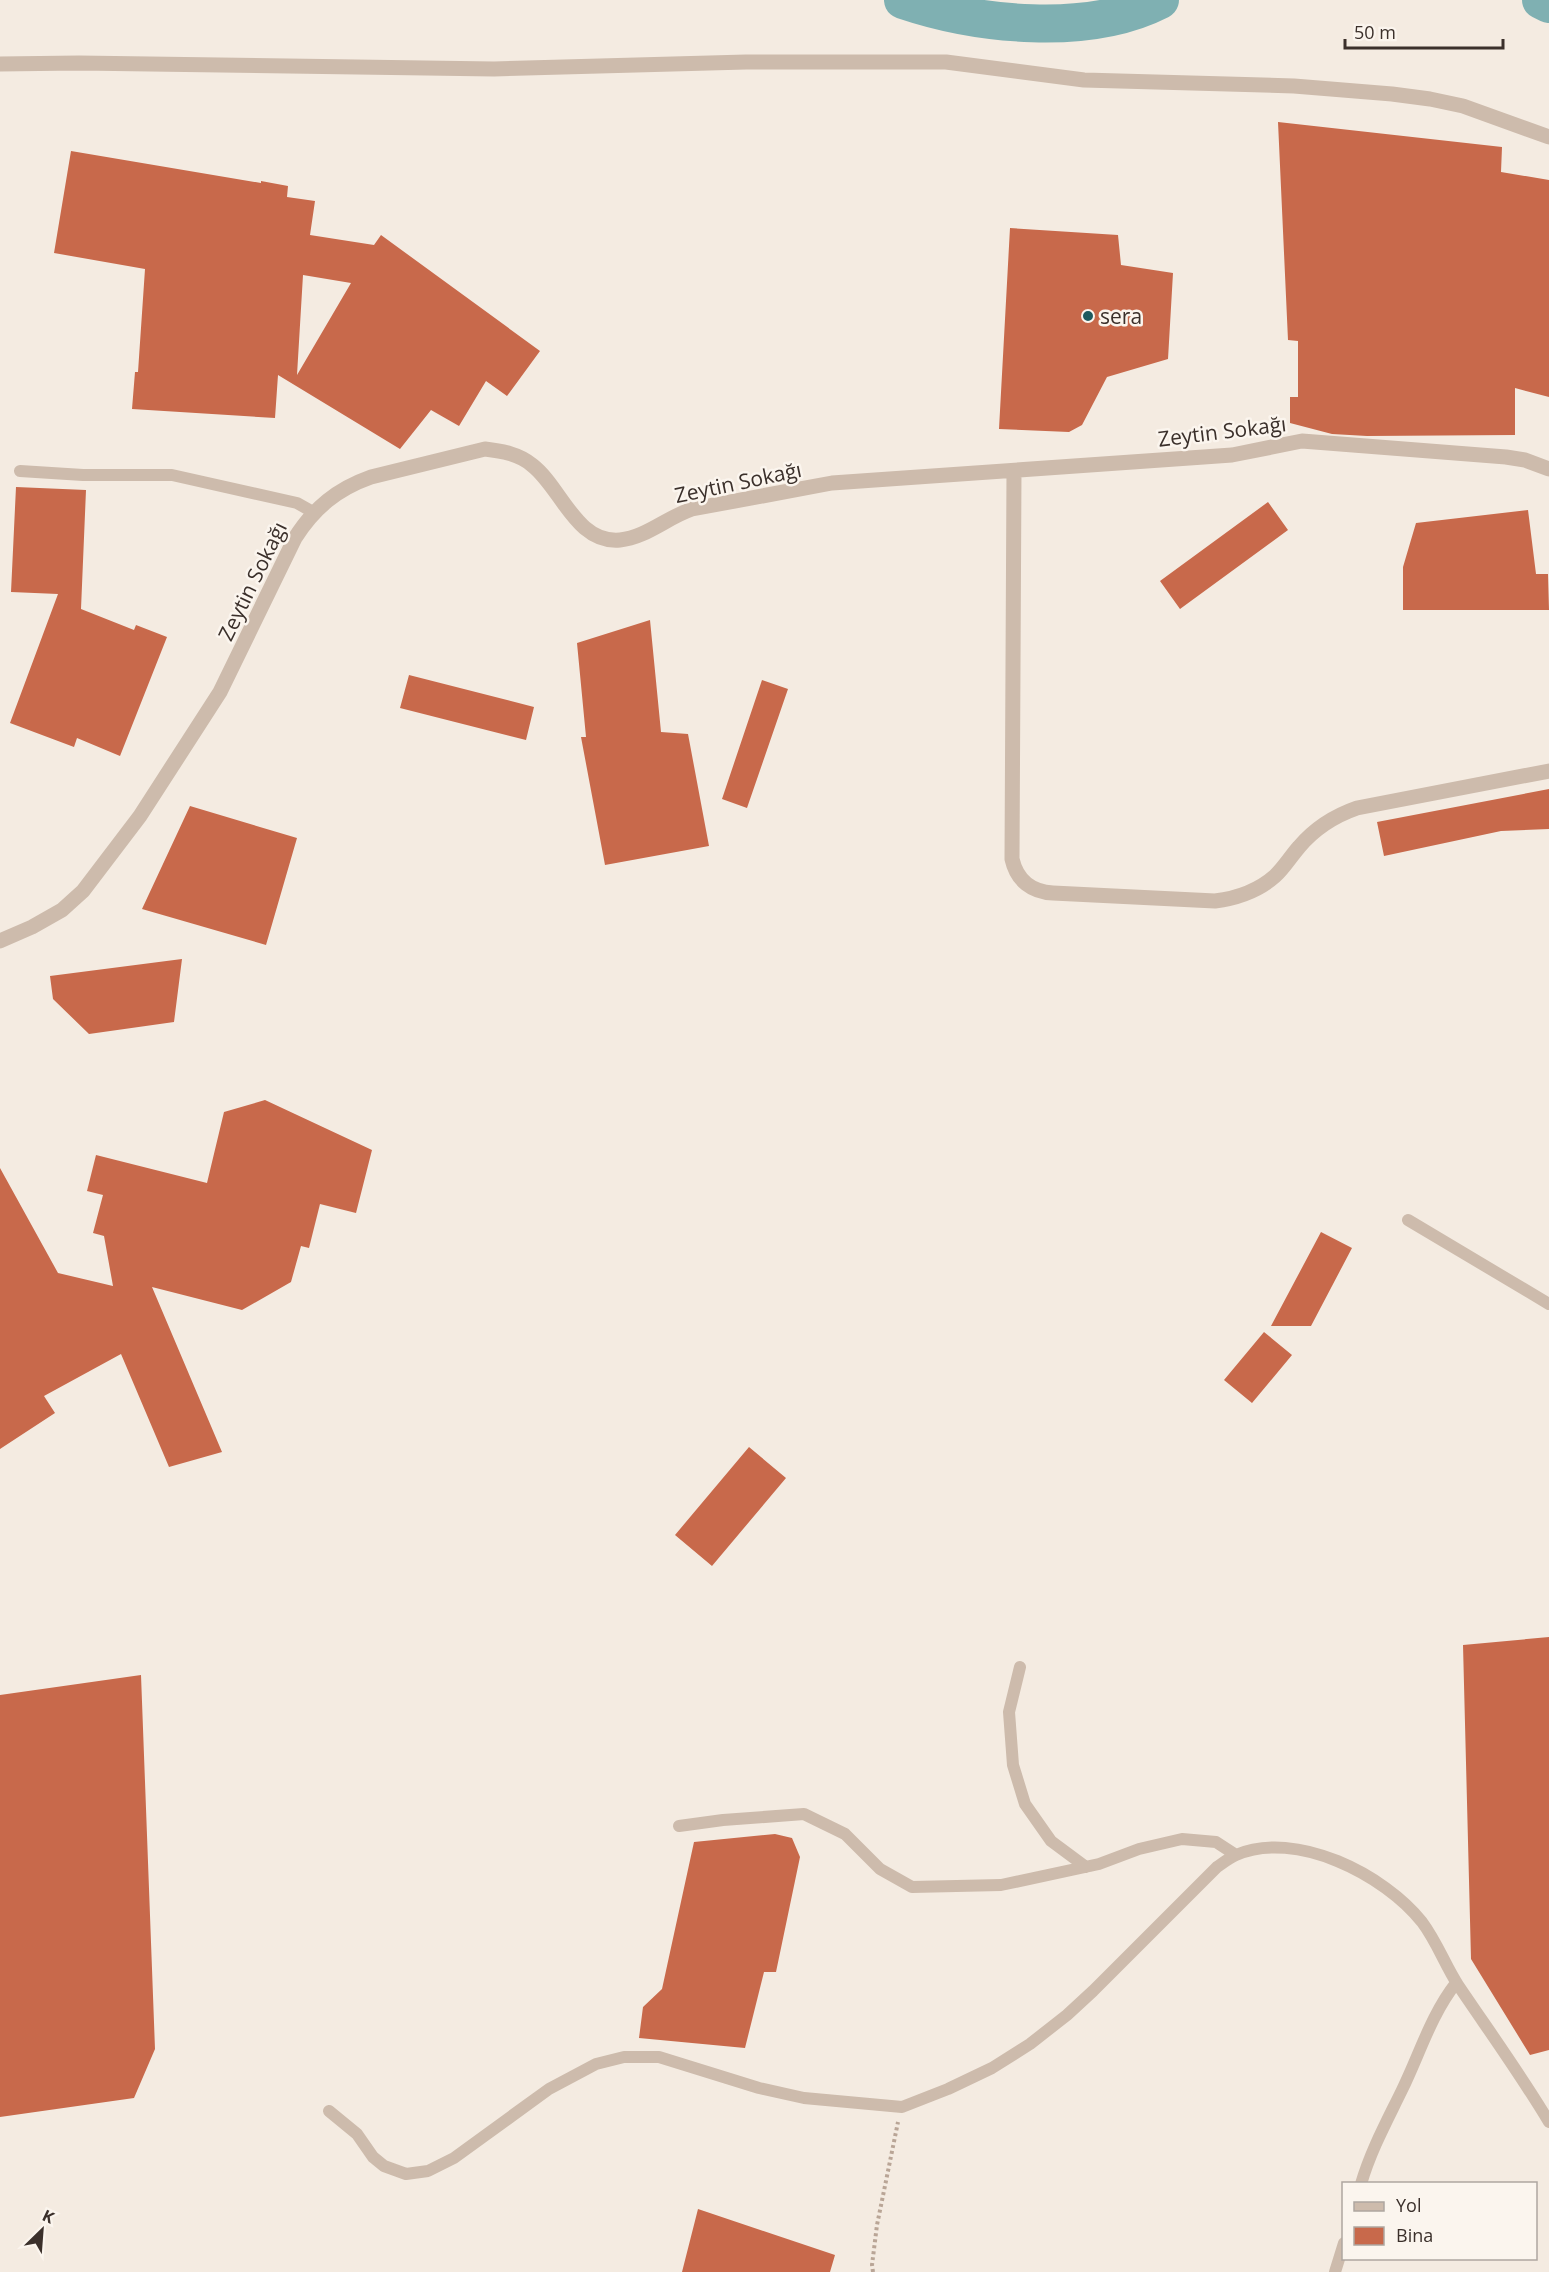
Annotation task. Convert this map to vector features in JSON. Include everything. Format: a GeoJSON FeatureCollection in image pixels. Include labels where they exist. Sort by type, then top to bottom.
{"type":"FeatureCollection","features":[{"type":"Feature","properties":{"kind":"street"},"geometry":{"type":"LineString","coordinates":[[0,64],[494,69],[746,62],[936,62],[1084,80],[1294,86],[1392,94],[1463,106],[1549,137]]}},
{"type":"Feature","properties":{"kind":"street","name":"Zeytin Sokağı"},"geometry":{"type":"LineString","coordinates":[[0,941],[52,916],[83,891],[140,816],[220,692],[295,538],[314,512],[335,494],[371,477],[485,449],[500,450],[531,463],[542,473],[581,525],[599,537],[618,541],[633,538],[677,514],[692,509],[832,483],[1232,455],[1302,441],[1506,457],[1526,460],[1549,469]]}},
{"type":"Feature","properties":{"kind":"street"},"geometry":{"type":"LineString","coordinates":[[1014,471],[1012,859],[1018,875],[1032,888],[1053,893],[1215,901],[1231,898],[1268,881],[1278,873],[1308,836],[1343,813],[1357,808],[1549,771]]}},
{"type":"Feature","properties":{"kind":"lane"},"geometry":{"type":"LineString","coordinates":[[20,471],[83,475],[172,475],[297,503],[314,512]]}},
{"type":"Feature","properties":{"kind":"lane"},"geometry":{"type":"LineString","coordinates":[[1408,1220],[1549,1305]]}},
{"type":"Feature","properties":{"kind":"lane"},"geometry":{"type":"LineString","coordinates":[[1020,1667],[1009,1712],[1013,1765],[1025,1804],[1051,1841],[1086,1867]]}},
{"type":"Feature","properties":{"kind":"lane"},"geometry":{"type":"LineString","coordinates":[[679,1827],[723,1820],[804,1814],[844,1834],[880,1869],[912,1887],[1000,1885],[1086,1867],[1139,1849],[1182,1839],[1216,1842],[1236,1855]]}},
{"type":"Feature","properties":{"kind":"lane"},"geometry":{"type":"LineString","coordinates":[[329,2111],[357,2134],[378,2161],[394,2171],[406,2174],[428,2171],[454,2158],[549,2089],[596,2064],[624,2057],[659,2057],[759,2088],[804,2098],[902,2107],[992,2068],[1030,2044],[1093,1991],[1216,1867],[1236,1855],[1261,1849],[1308,1852],[1334,1859],[1358,1869],[1385,1886],[1404,1903],[1422,1922],[1438,1946],[1456,1983],[1549,2122]]}},
{"type":"Feature","properties":{"kind":"lane"},"geometry":{"type":"LineString","coordinates":[[1362,2182],[1377,2138],[1402,2091],[1430,2026],[1444,1998],[1456,1983]]}},
{"type":"Feature","properties":{"kind":"lane"},"geometry":{"type":"LineString","coordinates":[[1335,2272],[1342,2249]]}},
{"type":"Feature","properties":{"kind":"path"},"geometry":{"type":"LineString","coordinates":[[873,2272],[878,2225],[902,2107]]}},
{"type":"Feature","properties":{"kind":"building"},"geometry":{"type":"Polygon","coordinates":[[[1278,122],[1502,147],[1501,172],[1549,180],[1549,397],[1515,388],[1515,435],[1367,436],[1332,434],[1290,423],[1290,397],[1298,397],[1298,341],[1288,340],[1278,122]]]}},
{"type":"Feature","properties":{"kind":"building"},"geometry":{"type":"Polygon","coordinates":[[[71,151],[288,186],[287,197],[315,201],[310,235],[374,245],[381,235],[540,351],[507,396],[486,381],[459,426],[431,410],[400,449],[278,375],[275,418],[132,409],[135,372],[138,372],[145,269],[54,253],[71,151]],[[303,275],[297,375],[351,283],[303,275]]]}},
{"type":"Feature","properties":{"kind":"building","name":"sera"},"geometry":{"type":"Polygon","coordinates":[[[1010,228],[1118,235],[1121,265],[1173,273],[1168,359],[1107,377],[1082,425],[1069,432],[999,429],[1010,228]]]}},
{"type":"Feature","properties":{"kind":"building"},"geometry":{"type":"Polygon","coordinates":[[[16,487],[86,490],[81,609],[134,630],[136,625],[167,637],[120,756],[77,738],[74,747],[10,723],[58,594],[11,592],[16,487]]]}},
{"type":"Feature","properties":{"kind":"building"},"geometry":{"type":"Polygon","coordinates":[[[1268,502],[1288,530],[1180,609],[1160,581],[1268,502]]]}},
{"type":"Feature","properties":{"kind":"building"},"geometry":{"type":"Polygon","coordinates":[[[1528,510],[1536,574],[1548,574],[1549,610],[1403,610],[1403,567],[1416,523],[1528,510]]]}},
{"type":"Feature","properties":{"kind":"building"},"geometry":{"type":"Polygon","coordinates":[[[650,620],[661,732],[688,734],[709,846],[605,865],[581,737],[586,737],[577,643],[650,620]]]}},
{"type":"Feature","properties":{"kind":"building"},"geometry":{"type":"Polygon","coordinates":[[[409,675],[534,707],[526,740],[400,708],[409,675]]]}},
{"type":"Feature","properties":{"kind":"building"},"geometry":{"type":"Polygon","coordinates":[[[762,680],[788,689],[747,808],[722,799],[762,680]]]}},
{"type":"Feature","properties":{"kind":"building"},"geometry":{"type":"Polygon","coordinates":[[[1549,789],[1549,829],[1501,831],[1384,856],[1377,822],[1549,789]]]}},
{"type":"Feature","properties":{"kind":"building"},"geometry":{"type":"Polygon","coordinates":[[[190,806],[297,838],[266,945],[142,909],[190,806]]]}},
{"type":"Feature","properties":{"kind":"building"},"geometry":{"type":"Polygon","coordinates":[[[182,959],[174,1022],[89,1034],[53,999],[50,976],[182,959]]]}},
{"type":"Feature","properties":{"kind":"building"},"geometry":{"type":"Polygon","coordinates":[[[265,1100],[372,1150],[356,1213],[320,1204],[309,1248],[301,1246],[291,1282],[242,1310],[152,1287],[222,1452],[169,1467],[121,1354],[44,1396],[55,1413],[0,1449],[0,1168],[58,1273],[113,1286],[104,1236],[93,1233],[103,1195],[87,1191],[96,1155],[207,1183],[224,1112],[265,1100]]]}},
{"type":"Feature","properties":{"kind":"building"},"geometry":{"type":"Polygon","coordinates":[[[1321,1232],[1352,1248],[1311,1326],[1271,1326],[1321,1232]]]}},
{"type":"Feature","properties":{"kind":"building"},"geometry":{"type":"Polygon","coordinates":[[[1264,1332],[1292,1355],[1252,1403],[1224,1380],[1264,1332]]]}},
{"type":"Feature","properties":{"kind":"building"},"geometry":{"type":"Polygon","coordinates":[[[749,1447],[786,1478],[712,1566],[675,1535],[749,1447]]]}},
{"type":"Feature","properties":{"kind":"building"},"geometry":{"type":"Polygon","coordinates":[[[1549,1637],[1549,2050],[1530,2055],[1471,1959],[1463,1645],[1549,1637]]]}},
{"type":"Feature","properties":{"kind":"building"},"geometry":{"type":"Polygon","coordinates":[[[141,1675],[155,2049],[134,2098],[0,2117],[0,1695],[141,1675]]]}},
{"type":"Feature","properties":{"kind":"building"},"geometry":{"type":"Polygon","coordinates":[[[775,1834],[792,1838],[800,1857],[776,1972],[764,1972],[745,2048],[639,2038],[643,2007],[662,1989],[694,1842],[775,1834]]]}},
{"type":"Feature","properties":{"kind":"building"},"geometry":{"type":"Polygon","coordinates":[[[698,2209],[835,2255],[830,2272],[682,2272],[698,2209]]]}},
{"type":"Feature","properties":{"kind":"waterway"},"geometry":{"type":"LineString","coordinates":[[903,0],[964,16],[1032,23],[1067,23],[1100,19],[1131,12],[1160,0]]}},
{"type":"Feature","properties":{"kind":"waterway"},"geometry":{"type":"LineString","coordinates":[[1541,0],[1549,4]]}},
{"type":"Feature","properties":{"kind":"place","name":"sera"},"geometry":{"type":"Point","coordinates":[1088,316]}}]}
